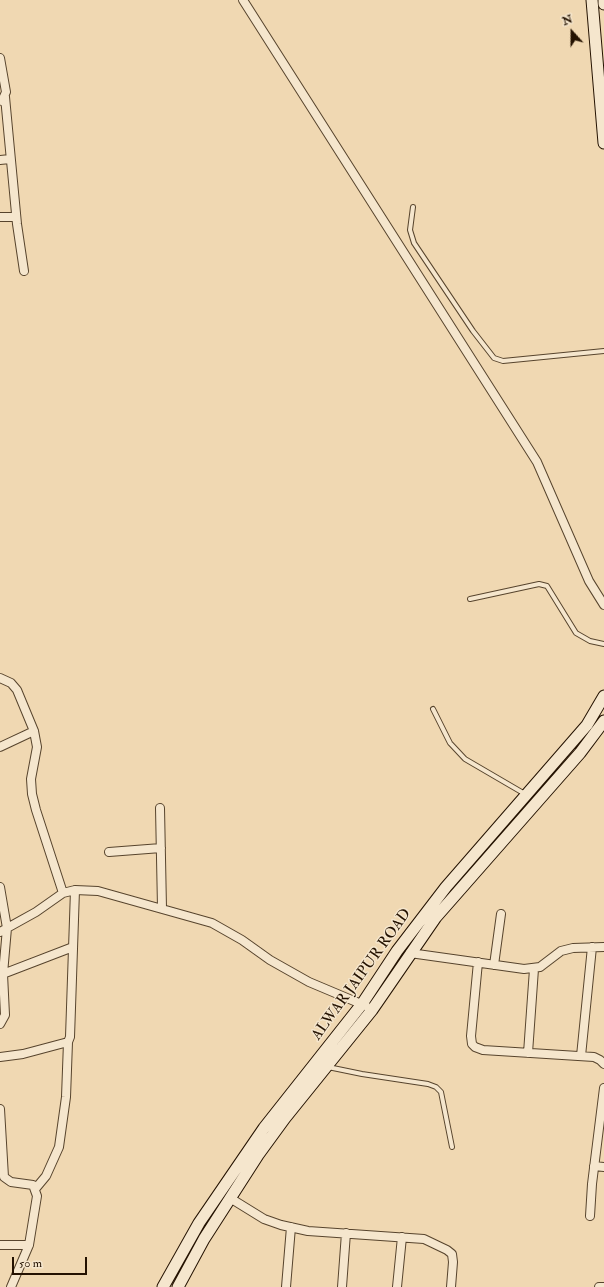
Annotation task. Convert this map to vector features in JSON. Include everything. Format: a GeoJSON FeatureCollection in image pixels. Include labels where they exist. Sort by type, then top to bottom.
{"type":"FeatureCollection","features":[{"type":"Feature","properties":{"kind":"main road"},"geometry":{"type":"LineString","coordinates":[[592,0],[604,143]]}},
{"type":"Feature","properties":{"kind":"main road","name":"ALWAR JAIPUR ROAD"},"geometry":{"type":"LineString","coordinates":[[178,1287],[204,1239],[258,1155],[285,1118],[327,1067],[367,1007],[397,951],[446,887],[527,796],[587,725],[604,696]]}},
{"type":"Feature","properties":{"kind":"main road","name":"ALWAR JAIPUR ROAD"},"geometry":{"type":"LineString","coordinates":[[163,1287],[199,1223],[260,1134],[367,1007],[457,891],[580,753],[604,721]]}},
{"type":"Feature","properties":{"kind":"street"},"geometry":{"type":"LineString","coordinates":[[243,0],[537,462],[588,581],[604,605]]}},
{"type":"Feature","properties":{"kind":"street"},"geometry":{"type":"LineString","coordinates":[[0,58],[6,92],[2,100],[24,271]]}},
{"type":"Feature","properties":{"kind":"street"},"geometry":{"type":"LineString","coordinates":[[0,160],[10,159]]}},
{"type":"Feature","properties":{"kind":"street"},"geometry":{"type":"LineString","coordinates":[[0,217],[16,217]]}},
{"type":"Feature","properties":{"kind":"street"},"geometry":{"type":"LineString","coordinates":[[0,678],[11,683],[17,690],[34,731],[37,747],[31,779],[32,794],[63,893]]}},
{"type":"Feature","properties":{"kind":"street"},"geometry":{"type":"LineString","coordinates":[[0,747],[34,731]]}},
{"type":"Feature","properties":{"kind":"street"},"geometry":{"type":"LineString","coordinates":[[160,808],[162,908]]}},
{"type":"Feature","properties":{"kind":"street"},"geometry":{"type":"LineString","coordinates":[[109,852],[161,848]]}},
{"type":"Feature","properties":{"kind":"street"},"geometry":{"type":"LineString","coordinates":[[0,887],[3,930],[1,974],[5,1015],[0,1024]]}},
{"type":"Feature","properties":{"kind":"street"},"geometry":{"type":"LineString","coordinates":[[36,1188],[46,1176],[59,1147],[66,1097],[68,1042],[70,1037],[75,890]]}},
{"type":"Feature","properties":{"kind":"street"},"geometry":{"type":"LineString","coordinates":[[3,930],[36,912],[63,893],[75,890],[98,891],[212,923],[242,940],[270,960],[309,982],[367,1007]]}},
{"type":"Feature","properties":{"kind":"street"},"geometry":{"type":"LineString","coordinates":[[494,965],[500,914]]}},
{"type":"Feature","properties":{"kind":"street"},"geometry":{"type":"LineString","coordinates":[[1,974],[73,947]]}},
{"type":"Feature","properties":{"kind":"street"},"geometry":{"type":"LineString","coordinates":[[581,1056],[592,947]]}},
{"type":"Feature","properties":{"kind":"street"},"geometry":{"type":"LineString","coordinates":[[410,953],[524,969],[534,969],[540,967],[560,951],[573,948],[604,947]]}},
{"type":"Feature","properties":{"kind":"street"},"geometry":{"type":"LineString","coordinates":[[478,962],[472,1044],[475,1047],[483,1050],[594,1057],[604,1064]]}},
{"type":"Feature","properties":{"kind":"street"},"geometry":{"type":"LineString","coordinates":[[528,1053],[534,969]]}},
{"type":"Feature","properties":{"kind":"street"},"geometry":{"type":"LineString","coordinates":[[0,1057],[23,1054],[68,1042]]}},
{"type":"Feature","properties":{"kind":"street"},"geometry":{"type":"LineString","coordinates":[[590,1216],[594,1166],[601,1138],[604,1088]]}},
{"type":"Feature","properties":{"kind":"street"},"geometry":{"type":"LineString","coordinates":[[0,1109],[4,1177],[11,1182],[30,1183],[36,1188],[37,1196],[29,1245],[11,1287]]}},
{"type":"Feature","properties":{"kind":"street"},"geometry":{"type":"LineString","coordinates":[[594,1166],[604,1167]]}},
{"type":"Feature","properties":{"kind":"street"},"geometry":{"type":"LineString","coordinates":[[230,1198],[264,1219],[308,1231],[402,1237],[424,1240],[447,1250],[452,1254],[454,1262],[451,1287]]}},
{"type":"Feature","properties":{"kind":"street"},"geometry":{"type":"LineString","coordinates":[[286,1287],[291,1227]]}},
{"type":"Feature","properties":{"kind":"street"},"geometry":{"type":"LineString","coordinates":[[342,1287],[346,1233]]}},
{"type":"Feature","properties":{"kind":"street"},"geometry":{"type":"LineString","coordinates":[[397,1287],[402,1237]]}},
{"type":"Feature","properties":{"kind":"street"},"geometry":{"type":"LineString","coordinates":[[0,1245],[29,1245]]}},
{"type":"Feature","properties":{"kind":"street"},"geometry":{"type":"LineString","coordinates":[[598,1287],[604,1286]]}},
{"type":"Feature","properties":{"kind":"lane"},"geometry":{"type":"LineString","coordinates":[[413,207],[410,230],[414,243],[473,330],[494,358],[503,361],[604,350]]}},
{"type":"Feature","properties":{"kind":"lane"},"geometry":{"type":"LineString","coordinates":[[470,599],[539,584],[547,586],[576,634],[590,641],[604,644]]}},
{"type":"Feature","properties":{"kind":"lane"},"geometry":{"type":"LineString","coordinates":[[433,709],[450,743],[465,759],[527,796]]}},
{"type":"Feature","properties":{"kind":"lane"},"geometry":{"type":"LineString","coordinates":[[327,1067],[428,1084],[436,1087],[441,1092],[452,1147]]}}]}
